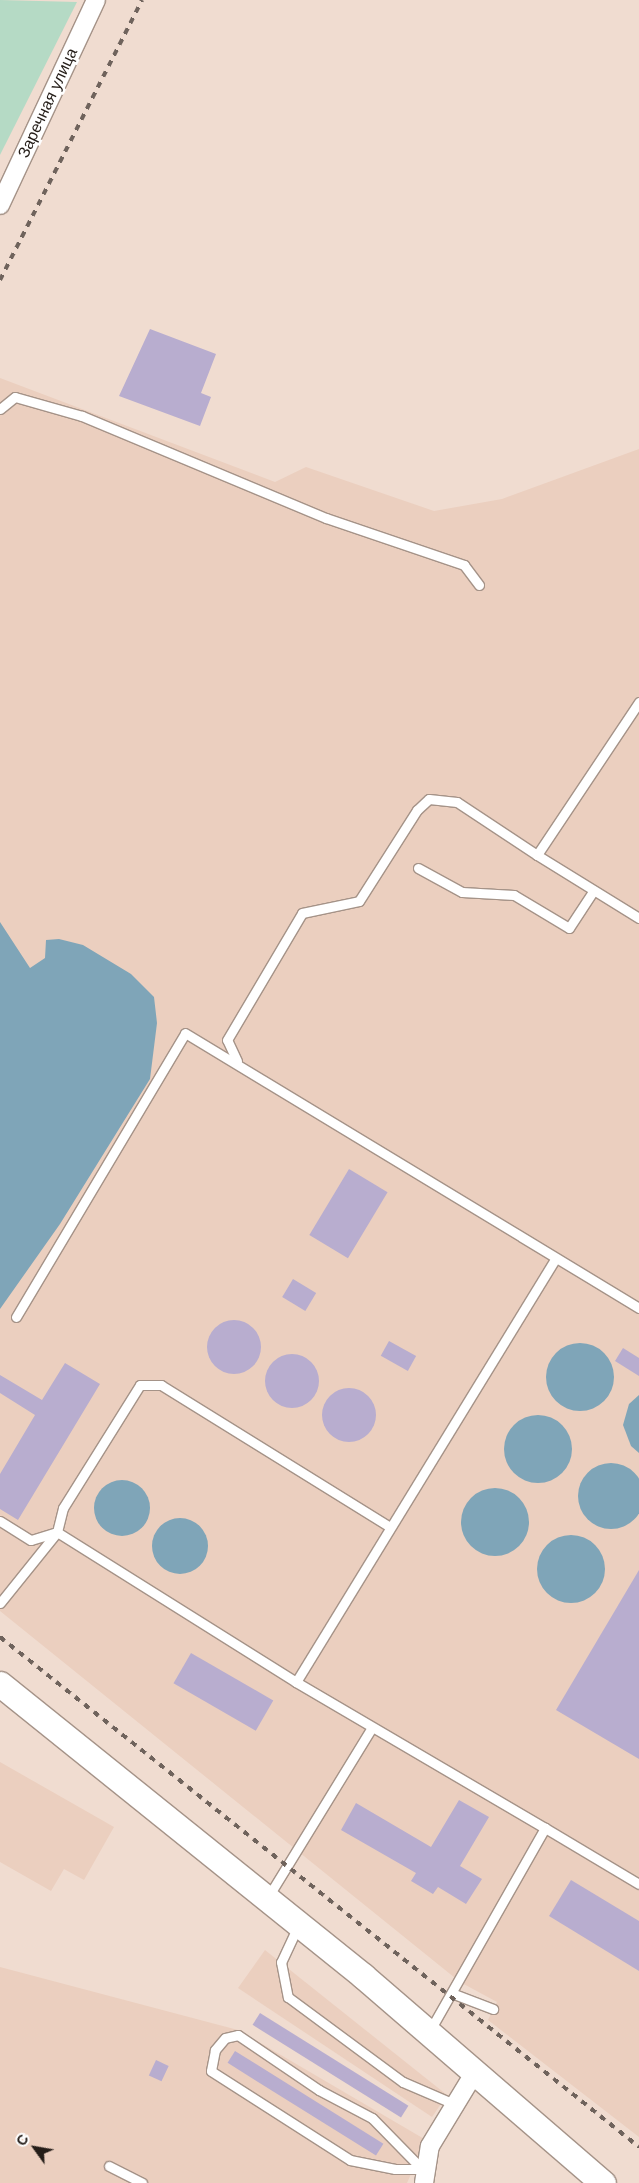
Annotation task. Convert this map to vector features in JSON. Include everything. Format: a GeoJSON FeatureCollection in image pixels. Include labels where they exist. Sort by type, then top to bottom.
{"type":"FeatureCollection","features":[{"type":"Feature","properties":{"kind":"street","name":"Заречная улица"},"geometry":{"type":"LineString","coordinates":[[0,205],[96,0]]}},
{"type":"Feature","properties":{"kind":"street"},"geometry":{"type":"LineString","coordinates":[[0,1684],[299,1924],[603,2183]]}},
{"type":"Feature","properties":{"kind":"street"},"geometry":{"type":"LineString","coordinates":[[424,2174],[430,2146],[475,2072]]}},
{"type":"Feature","properties":{"kind":"lane"},"geometry":{"type":"LineString","coordinates":[[0,409],[15,398],[82,416],[326,518],[464,565],[479,585]]}},
{"type":"Feature","properties":{"kind":"lane"},"geometry":{"type":"LineString","coordinates":[[537,855],[639,702]]}},
{"type":"Feature","properties":{"kind":"lane"},"geometry":{"type":"LineString","coordinates":[[237,1061],[227,1040],[302,913],[358,901],[417,810],[429,799],[456,802],[639,918]]}},
{"type":"Feature","properties":{"kind":"lane"},"geometry":{"type":"LineString","coordinates":[[418,868],[462,892],[514,895],[569,928],[594,890]]}},
{"type":"Feature","properties":{"kind":"lane"},"geometry":{"type":"LineString","coordinates":[[16,1317],[185,1033],[237,1061],[639,1308]]}},
{"type":"Feature","properties":{"kind":"lane"},"geometry":{"type":"LineString","coordinates":[[296,1682],[556,1258]]}},
{"type":"Feature","properties":{"kind":"lane"},"geometry":{"type":"LineString","coordinates":[[0,1603],[57,1532],[64,1508],[140,1385],[161,1385],[390,1527]]}},
{"type":"Feature","properties":{"kind":"lane"},"geometry":{"type":"LineString","coordinates":[[0,1521],[31,1540],[57,1532],[296,1682],[639,1884]]}},
{"type":"Feature","properties":{"kind":"lane"},"geometry":{"type":"LineString","coordinates":[[267,1899],[372,1727]]}},
{"type":"Feature","properties":{"kind":"lane"},"geometry":{"type":"LineString","coordinates":[[428,2032],[454,1994],[545,1828]]}},
{"type":"Feature","properties":{"kind":"lane"},"geometry":{"type":"LineString","coordinates":[[299,1924],[281,1962],[288,1997],[403,2082],[454,2104]]}},
{"type":"Feature","properties":{"kind":"lane"},"geometry":{"type":"LineString","coordinates":[[454,1994],[494,2009]]}},
{"type":"Feature","properties":{"kind":"lane"},"geometry":{"type":"LineString","coordinates":[[238,2035],[319,2090],[372,2118],[424,2174],[350,2160],[211,2071],[215,2050],[225,2038],[238,2035]]}},
{"type":"Feature","properties":{"kind":"lane"},"geometry":{"type":"LineString","coordinates":[[109,2166],[142,2183]]}},
{"type":"Feature","properties":{"kind":"shaded area"},"geometry":{"type":"Polygon","coordinates":[[[0,378],[275,482],[306,467],[434,511],[502,499],[639,449],[639,2137],[488,2020],[497,2002],[460,1982],[0,1611],[0,378]]]}},
{"type":"Feature","properties":{"kind":"shaded area"},"geometry":{"type":"Polygon","coordinates":[[[0,1762],[114,1827],[84,1880],[64,1869],[51,1891],[0,1862],[0,1762]]]}},
{"type":"Feature","properties":{"kind":"shaded area"},"geometry":{"type":"Polygon","coordinates":[[[265,1950],[447,2095],[432,2117],[238,1988],[265,1950]]]}},
{"type":"Feature","properties":{"kind":"shaded area"},"geometry":{"type":"Polygon","coordinates":[[[0,1967],[238,2030],[426,2140],[407,2183],[0,2183],[0,1967]]]}},
{"type":"Feature","properties":{"kind":"green space"},"geometry":{"type":"Polygon","coordinates":[[[0,0],[77,2],[0,155],[0,0]]]}},
{"type":"Feature","properties":{"kind":"water"},"geometry":{"type":"Polygon","coordinates":[[[0,922],[30,968],[45,958],[46,940],[59,939],[83,945],[131,974],[154,997],[157,1023],[150,1079],[60,1224],[0,1309],[0,922]]]}},
{"type":"Feature","properties":{"kind":"water"},"geometry":{"type":"Polygon","coordinates":[[[573,1343],[587,1343],[599,1348],[609,1358],[614,1370],[614,1384],[609,1396],[599,1406],[587,1411],[573,1411],[561,1406],[551,1396],[546,1384],[546,1370],[551,1358],[561,1348],[573,1343]]]}},
{"type":"Feature","properties":{"kind":"water"},"geometry":{"type":"Polygon","coordinates":[[[639,1395],[639,1453],[631,1446],[623,1425],[629,1404],[639,1395]]]}},
{"type":"Feature","properties":{"kind":"water"},"geometry":{"type":"Polygon","coordinates":[[[545,1415],[557,1421],[566,1430],[572,1442],[570,1462],[562,1473],[545,1483],[531,1483],[514,1473],[506,1462],[504,1442],[514,1425],[525,1417],[545,1415]]]}},
{"type":"Feature","properties":{"kind":"water"},"geometry":{"type":"Polygon","coordinates":[[[611,1463],[624,1466],[634,1473],[641,1483],[644,1496],[641,1509],[634,1519],[624,1526],[611,1529],[598,1526],[588,1519],[581,1509],[578,1496],[581,1483],[588,1473],[598,1466],[611,1463]]]}},
{"type":"Feature","properties":{"kind":"water"},"geometry":{"type":"Polygon","coordinates":[[[122,1480],[133,1482],[142,1488],[148,1497],[150,1508],[148,1519],[142,1528],[133,1534],[122,1536],[111,1534],[102,1528],[96,1519],[94,1508],[96,1497],[102,1488],[111,1482],[122,1480]]]}},
{"type":"Feature","properties":{"kind":"water"},"geometry":{"type":"Polygon","coordinates":[[[502,1488],[514,1494],[523,1503],[529,1515],[527,1535],[519,1546],[502,1556],[488,1556],[471,1546],[463,1535],[461,1515],[471,1498],[482,1490],[502,1488]]]}},
{"type":"Feature","properties":{"kind":"water"},"geometry":{"type":"Polygon","coordinates":[[[180,1518],[191,1520],[200,1526],[206,1535],[208,1546],[206,1557],[200,1566],[191,1572],[180,1574],[169,1572],[160,1566],[154,1557],[152,1546],[154,1535],[160,1526],[169,1520],[180,1518]]]}},
{"type":"Feature","properties":{"kind":"water"},"geometry":{"type":"Polygon","coordinates":[[[578,1535],[590,1541],[599,1550],[605,1562],[603,1582],[595,1593],[578,1603],[564,1603],[547,1593],[539,1582],[537,1562],[547,1545],[558,1537],[578,1535]]]}},
{"type":"Feature","properties":{"kind":"building"},"geometry":{"type":"Polygon","coordinates":[[[150,329],[216,354],[201,393],[211,397],[200,426],[119,396],[150,329]]]}},
{"type":"Feature","properties":{"kind":"building"},"geometry":{"type":"Polygon","coordinates":[[[349,1169],[388,1192],[348,1258],[309,1235],[349,1169]]]}},
{"type":"Feature","properties":{"kind":"building"},"geometry":{"type":"Polygon","coordinates":[[[293,1279],[316,1293],[305,1311],[282,1297],[293,1279]]]}},
{"type":"Feature","properties":{"kind":"building"},"geometry":{"type":"Polygon","coordinates":[[[234,1320],[244,1322],[253,1328],[259,1337],[261,1347],[259,1357],[253,1366],[244,1372],[234,1374],[224,1372],[215,1366],[209,1357],[207,1347],[209,1337],[215,1328],[224,1322],[234,1320]]]}},
{"type":"Feature","properties":{"kind":"building"},"geometry":{"type":"Polygon","coordinates":[[[389,1341],[416,1356],[408,1371],[381,1356],[389,1341]]]}},
{"type":"Feature","properties":{"kind":"building"},"geometry":{"type":"Polygon","coordinates":[[[623,1348],[639,1358],[639,1376],[615,1361],[623,1348]]]}},
{"type":"Feature","properties":{"kind":"building"},"geometry":{"type":"Polygon","coordinates":[[[292,1354],[302,1356],[311,1362],[317,1371],[319,1381],[317,1391],[311,1400],[302,1406],[292,1408],[282,1406],[273,1400],[267,1391],[265,1381],[267,1371],[273,1362],[282,1356],[292,1354]]]}},
{"type":"Feature","properties":{"kind":"building"},"geometry":{"type":"Polygon","coordinates":[[[65,1363],[100,1384],[18,1520],[0,1509],[0,1474],[35,1415],[0,1393],[0,1375],[42,1400],[65,1363]]]}},
{"type":"Feature","properties":{"kind":"building"},"geometry":{"type":"Polygon","coordinates":[[[349,1388],[359,1390],[368,1396],[374,1405],[376,1415],[374,1425],[368,1434],[359,1440],[349,1442],[339,1440],[330,1434],[324,1425],[322,1415],[324,1405],[330,1396],[339,1390],[349,1388]]]}},
{"type":"Feature","properties":{"kind":"building"},"geometry":{"type":"Polygon","coordinates":[[[639,1570],[639,1759],[556,1710],[639,1570]]]}},
{"type":"Feature","properties":{"kind":"building"},"geometry":{"type":"Polygon","coordinates":[[[191,1653],[273,1700],[256,1731],[174,1683],[191,1653]]]}},
{"type":"Feature","properties":{"kind":"building"},"geometry":{"type":"Polygon","coordinates":[[[459,1800],[489,1817],[460,1866],[482,1879],[466,1904],[438,1887],[433,1894],[411,1881],[416,1873],[341,1830],[356,1803],[431,1847],[459,1800]]]}},
{"type":"Feature","properties":{"kind":"building"},"geometry":{"type":"Polygon","coordinates":[[[571,1880],[639,1921],[639,1971],[549,1916],[571,1880]]]}},
{"type":"Feature","properties":{"kind":"building"},"geometry":{"type":"Polygon","coordinates":[[[260,2013],[408,2106],[401,2118],[253,2025],[260,2013]]]}},
{"type":"Feature","properties":{"kind":"building"},"geometry":{"type":"Polygon","coordinates":[[[235,2051],[383,2144],[376,2156],[228,2063],[235,2051]]]}},
{"type":"Feature","properties":{"kind":"building"},"geometry":{"type":"Polygon","coordinates":[[[156,2060],[169,2066],[162,2081],[149,2075],[156,2060]]]}},
{"type":"Feature","properties":{"kind":"railway"},"geometry":{"type":"LineString","coordinates":[[0,280],[142,0]]}},
{"type":"Feature","properties":{"kind":"railway"},"geometry":{"type":"LineString","coordinates":[[0,1637],[639,2147]]}}]}
